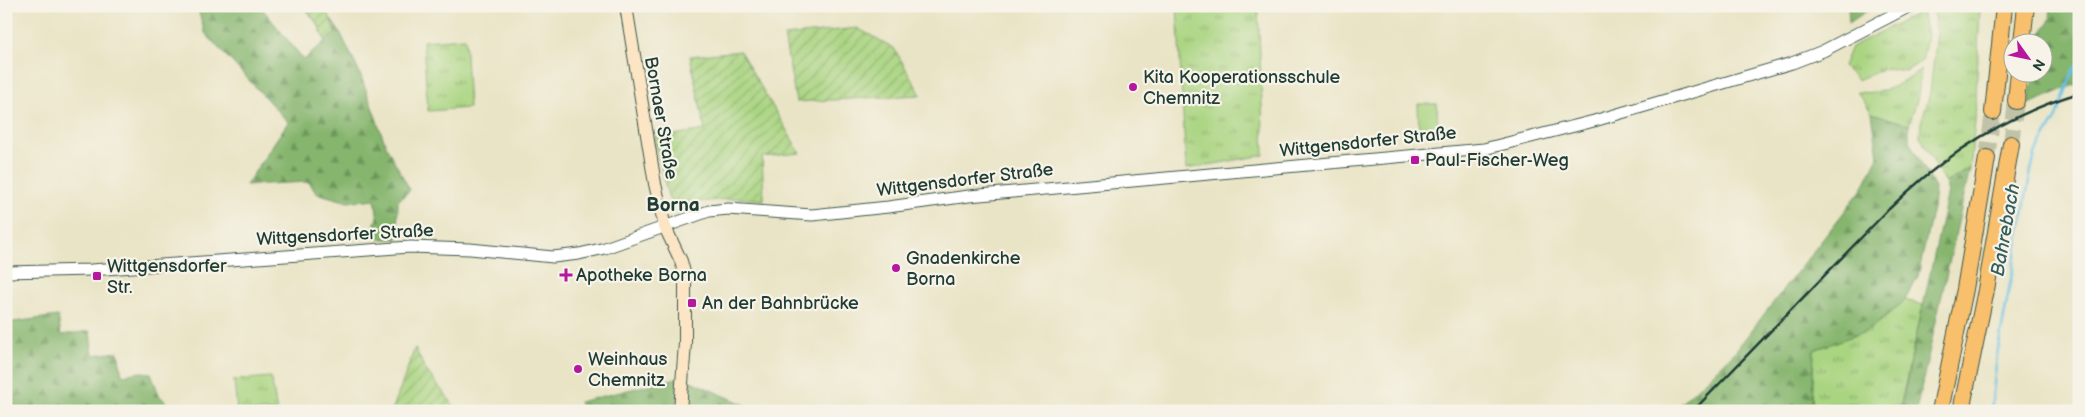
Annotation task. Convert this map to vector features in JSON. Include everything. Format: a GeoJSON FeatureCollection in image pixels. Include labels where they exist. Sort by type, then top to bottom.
{"type":"FeatureCollection","features":[{"type":"Feature","properties":{"kind":"highway"},"geometry":{"type":"LineString","coordinates":[[1993,112],[2004,6]]}},
{"type":"Feature","properties":{"kind":"highway"},"geometry":{"type":"LineString","coordinates":[[2023,32],[2026,6]]}},
{"type":"Feature","properties":{"kind":"highway"},"geometry":{"type":"LineString","coordinates":[[2016,101],[2018,82]]}},
{"type":"Feature","properties":{"kind":"highway"},"geometry":{"type":"LineString","coordinates":[[1961,411],[1986,290],[2011,144]]}},
{"type":"Feature","properties":{"kind":"highway"},"geometry":{"type":"LineString","coordinates":[[1940,411],[1969,270],[1987,158]]}},
{"type":"Feature","properties":{"kind":"main road","name":"Bornaer Straße"},"geometry":{"type":"LineString","coordinates":[[626,6],[647,142],[665,226],[683,268],[686,290],[685,343],[680,411]]}},
{"type":"Feature","properties":{"kind":"street","name":"Wittgensdorfer Straße"},"geometry":{"type":"LineString","coordinates":[[6,272],[91,270],[410,247],[470,249],[554,258],[605,248],[691,216],[728,209],[820,214],[988,194],[1484,149],[1594,121],[1792,63],[1823,51],[1910,6]]}},
{"type":"Feature","properties":{"kind":"green space"},"geometry":{"type":"Polygon","coordinates":[[[197,6],[260,6],[304,60],[325,41],[319,26],[304,6],[322,6],[341,34],[361,76],[386,146],[410,190],[398,201],[397,239],[376,239],[375,222],[378,220],[375,199],[348,202],[316,193],[309,182],[246,185],[288,122],[205,33],[197,6]]]}},
{"type":"Feature","properties":{"kind":"green space"},"geometry":{"type":"Polygon","coordinates":[[[304,6],[322,6],[330,17],[335,33],[325,41],[319,26],[304,6]]]}},
{"type":"Feature","properties":{"kind":"green space"},"geometry":{"type":"Polygon","coordinates":[[[1177,6],[1258,6],[1264,155],[1186,169],[1177,6]]]}},
{"type":"Feature","properties":{"kind":"green space"},"geometry":{"type":"Polygon","coordinates":[[[1848,6],[1869,6],[1865,12],[1849,23],[1848,6]]]}},
{"type":"Feature","properties":{"kind":"green space"},"geometry":{"type":"Polygon","coordinates":[[[1932,6],[1980,6],[1975,122],[1970,169],[1945,183],[1920,136],[1921,123],[1930,93],[1937,33],[1932,6]]]}},
{"type":"Feature","properties":{"kind":"green space"},"geometry":{"type":"Polygon","coordinates":[[[2051,6],[2079,6],[2079,83],[2029,104],[2032,82],[2052,82],[2052,32],[2042,32],[2050,20],[2051,6]]]}},
{"type":"Feature","properties":{"kind":"green space"},"geometry":{"type":"Polygon","coordinates":[[[1922,11],[1927,35],[1922,61],[1906,71],[1887,68],[1857,80],[1843,66],[1851,47],[1922,11]]]}},
{"type":"Feature","properties":{"kind":"green space"},"geometry":{"type":"Polygon","coordinates":[[[857,28],[894,48],[921,95],[796,102],[784,36],[857,28]]]}},
{"type":"Feature","properties":{"kind":"green space"},"geometry":{"type":"Polygon","coordinates":[[[465,38],[469,108],[428,111],[423,41],[465,38]]]}},
{"type":"Feature","properties":{"kind":"green space"},"geometry":{"type":"Polygon","coordinates":[[[740,51],[800,153],[762,157],[764,200],[738,198],[687,203],[669,200],[654,138],[705,130],[690,56],[740,51]]]}},
{"type":"Feature","properties":{"kind":"green space"},"geometry":{"type":"Polygon","coordinates":[[[1921,70],[1918,96],[1909,125],[1872,113],[1857,92],[1875,92],[1891,88],[1921,70]]]}},
{"type":"Feature","properties":{"kind":"green space"},"geometry":{"type":"Polygon","coordinates":[[[1418,104],[1437,104],[1438,129],[1419,131],[1418,104]]]}},
{"type":"Feature","properties":{"kind":"green space"},"geometry":{"type":"Polygon","coordinates":[[[1872,113],[1909,125],[1909,141],[1935,188],[1933,208],[1918,276],[1905,300],[1869,330],[1814,350],[1812,405],[1803,411],[1673,411],[1733,354],[1862,189],[1878,157],[1872,113]]]}},
{"type":"Feature","properties":{"kind":"green space"},"geometry":{"type":"Polygon","coordinates":[[[1970,169],[1916,411],[1900,411],[1948,192],[1945,183],[1970,169]]]}},
{"type":"Feature","properties":{"kind":"green space"},"geometry":{"type":"Polygon","coordinates":[[[1905,300],[1923,305],[1899,411],[1856,411],[1857,403],[1812,405],[1814,350],[1869,330],[1905,300]]]}},
{"type":"Feature","properties":{"kind":"green space"},"geometry":{"type":"Polygon","coordinates":[[[58,316],[61,335],[90,331],[93,355],[118,352],[122,375],[141,372],[151,373],[159,395],[175,411],[6,411],[6,323],[58,316]]]}},
{"type":"Feature","properties":{"kind":"green space"},"geometry":{"type":"Polygon","coordinates":[[[415,348],[425,369],[455,407],[446,411],[392,411],[415,348]]]}},
{"type":"Feature","properties":{"kind":"green space"},"geometry":{"type":"Polygon","coordinates":[[[271,377],[277,411],[237,411],[234,380],[271,377]]]}},
{"type":"Feature","properties":{"kind":"green space"},"geometry":{"type":"Polygon","coordinates":[[[681,377],[676,411],[582,411],[579,402],[681,377]]]}},
{"type":"Feature","properties":{"kind":"green space"},"geometry":{"type":"Polygon","coordinates":[[[684,378],[759,411],[683,411],[684,378]]]}},
{"type":"Feature","properties":{"kind":"waterway","name":"Bahrebach"},"geometry":{"type":"LineString","coordinates":[[1991,411],[1997,355],[2031,170],[2036,152],[2057,117],[2073,70],[2079,63]]}},
{"type":"Feature","properties":{"kind":"tunnel"},"geometry":{"type":"LineString","coordinates":[[2011,144],[2016,101]]}},
{"type":"Feature","properties":{"kind":"tunnel"},"geometry":{"type":"LineString","coordinates":[[1987,158],[1993,112]]}},
{"type":"Feature","properties":{"kind":"railway"},"geometry":{"type":"LineString","coordinates":[[1693,411],[1889,209],[1931,172],[1977,139],[2001,125],[2052,102],[2079,93]]}},
{"type":"Feature","properties":{"kind":"place","name":"Kita Kooperationsschule Chemnitz"},"geometry":{"type":"Point","coordinates":[1133,87]}},
{"type":"Feature","properties":{"kind":"place","name":"Paul-Fischer-Weg"},"geometry":{"type":"Point","coordinates":[1415,160]}},
{"type":"Feature","properties":{"kind":"place","name":"Gnadenkirche Borna"},"geometry":{"type":"Point","coordinates":[896,268]}},
{"type":"Feature","properties":{"kind":"place","name":"Apotheke Borna"},"geometry":{"type":"Point","coordinates":[566,275]}},
{"type":"Feature","properties":{"kind":"place","name":"Wittgensdorfer Str."},"geometry":{"type":"Point","coordinates":[97,276]}},
{"type":"Feature","properties":{"kind":"place","name":"An der Bahnbrücke"},"geometry":{"type":"Point","coordinates":[692,303]}},
{"type":"Feature","properties":{"kind":"place","name":"Weinhaus Chemnitz"},"geometry":{"type":"Point","coordinates":[578,369]}},
{"type":"Feature","properties":{"kind":"district","name":"Borna"},"geometry":{"type":"Point","coordinates":[673,205]}}]}
